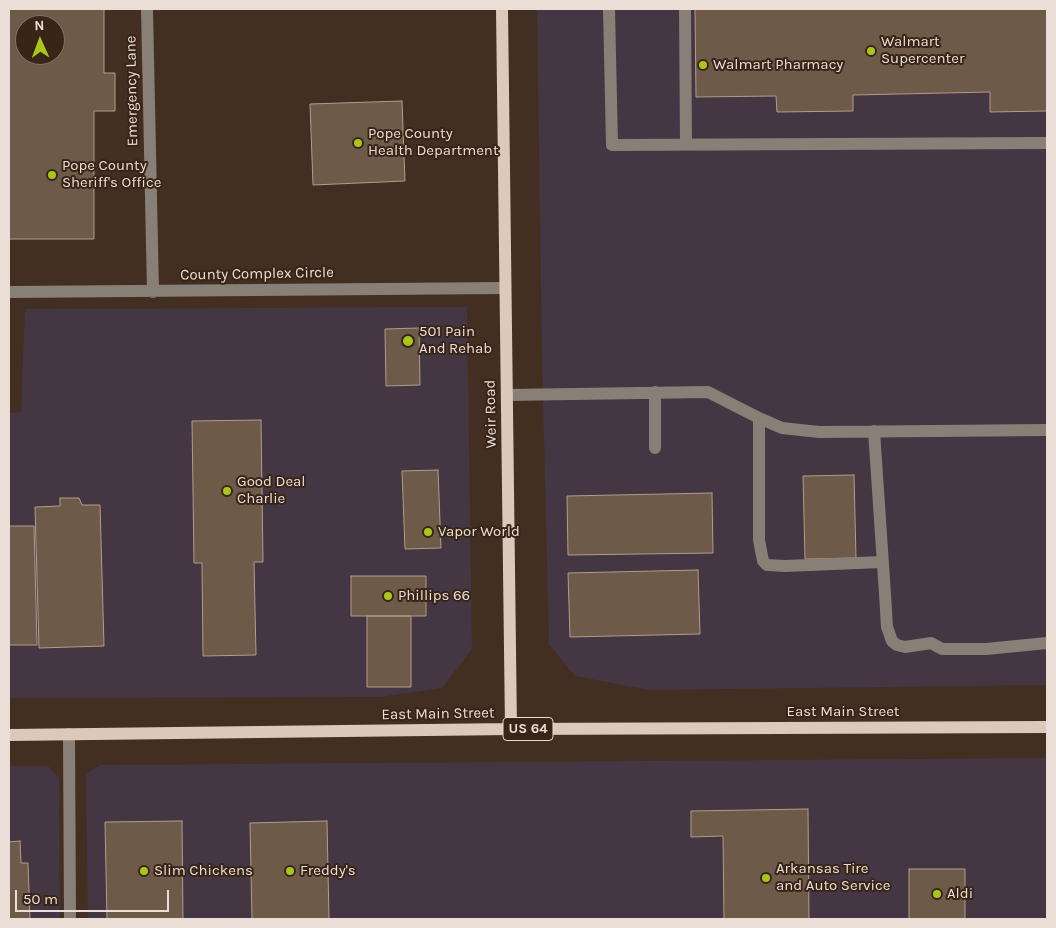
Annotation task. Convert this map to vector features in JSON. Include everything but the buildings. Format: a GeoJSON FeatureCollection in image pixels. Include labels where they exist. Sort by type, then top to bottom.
{"type":"FeatureCollection","features":[{"type":"Feature","properties":{"kind":"main road","name":"Weir Road"},"geometry":{"type":"LineString","coordinates":[[502,9],[512,729]]}},
{"type":"Feature","properties":{"kind":"main road","name":"East Main Street"},"geometry":{"type":"LineString","coordinates":[[9,734],[512,729],[1047,727]]}},
{"type":"Feature","properties":{"kind":"street","name":"Emergency Lane"},"geometry":{"type":"LineString","coordinates":[[147,9],[153,292]]}},
{"type":"Feature","properties":{"kind":"street"},"geometry":{"type":"LineString","coordinates":[[609,9],[612,145],[1047,143]]}},
{"type":"Feature","properties":{"kind":"street"},"geometry":{"type":"LineString","coordinates":[[685,9],[686,144]]}},
{"type":"Feature","properties":{"kind":"street","name":"County Complex Circle"},"geometry":{"type":"LineString","coordinates":[[9,292],[505,288]]}},
{"type":"Feature","properties":{"kind":"street"},"geometry":{"type":"LineString","coordinates":[[655,392],[655,448]]}},
{"type":"Feature","properties":{"kind":"street"},"geometry":{"type":"LineString","coordinates":[[506,395],[708,392],[782,428],[819,432],[1047,430]]}},
{"type":"Feature","properties":{"kind":"street"},"geometry":{"type":"LineString","coordinates":[[759,418],[759,540],[763,561],[767,565],[785,566],[882,562]]}},
{"type":"Feature","properties":{"kind":"street"},"geometry":{"type":"LineString","coordinates":[[874,431],[887,627],[892,641],[897,646],[905,647],[931,643],[942,649],[986,648],[1047,643]]}},
{"type":"Feature","properties":{"kind":"street"},"geometry":{"type":"LineString","coordinates":[[69,734],[70,919]]}},
{"type":"Feature","properties":{"kind":"shaded area"},"geometry":{"type":"Polygon","coordinates":[[[537,9],[1047,9],[1047,685],[649,690],[575,676],[549,644],[542,356],[537,9]]]}},
{"type":"Feature","properties":{"kind":"shaded area"},"geometry":{"type":"Polygon","coordinates":[[[467,307],[472,649],[442,688],[380,697],[9,698],[9,413],[21,412],[25,309],[467,307]]]}},
{"type":"Feature","properties":{"kind":"shaded area"},"geometry":{"type":"Polygon","coordinates":[[[1047,758],[1047,919],[88,919],[86,774],[100,765],[1047,758]]]}},
{"type":"Feature","properties":{"kind":"shaded area"},"geometry":{"type":"Polygon","coordinates":[[[9,766],[48,766],[59,778],[60,919],[9,919],[9,766]]]}},
{"type":"Feature","properties":{"kind":"place","name":"Walmart Supercenter"},"geometry":{"type":"Point","coordinates":[871,51]}},
{"type":"Feature","properties":{"kind":"place","name":"Walmart Pharmacy"},"geometry":{"type":"Point","coordinates":[703,65]}},
{"type":"Feature","properties":{"kind":"place","name":"Pope County Health Department"},"geometry":{"type":"Point","coordinates":[358,143]}},
{"type":"Feature","properties":{"kind":"place","name":"Pope County Sheriff's Office"},"geometry":{"type":"Point","coordinates":[52,175]}},
{"type":"Feature","properties":{"kind":"place","name":"501 Pain And Rehab"},"geometry":{"type":"Point","coordinates":[408,341]}},
{"type":"Feature","properties":{"kind":"place","name":"Good Deal Charlie"},"geometry":{"type":"Point","coordinates":[227,491]}},
{"type":"Feature","properties":{"kind":"place","name":"Vapor World"},"geometry":{"type":"Point","coordinates":[428,532]}},
{"type":"Feature","properties":{"kind":"place","name":"Phillips 66"},"geometry":{"type":"Point","coordinates":[388,596]}},
{"type":"Feature","properties":{"kind":"place","name":"Slim Chickens"},"geometry":{"type":"Point","coordinates":[144,871]}},
{"type":"Feature","properties":{"kind":"place","name":"Freddy's"},"geometry":{"type":"Point","coordinates":[290,871]}},
{"type":"Feature","properties":{"kind":"place","name":"Arkansas Tire and Auto Service"},"geometry":{"type":"Point","coordinates":[766,878]}},
{"type":"Feature","properties":{"kind":"place","name":"Aldi"},"geometry":{"type":"Point","coordinates":[937,894]}}]}
